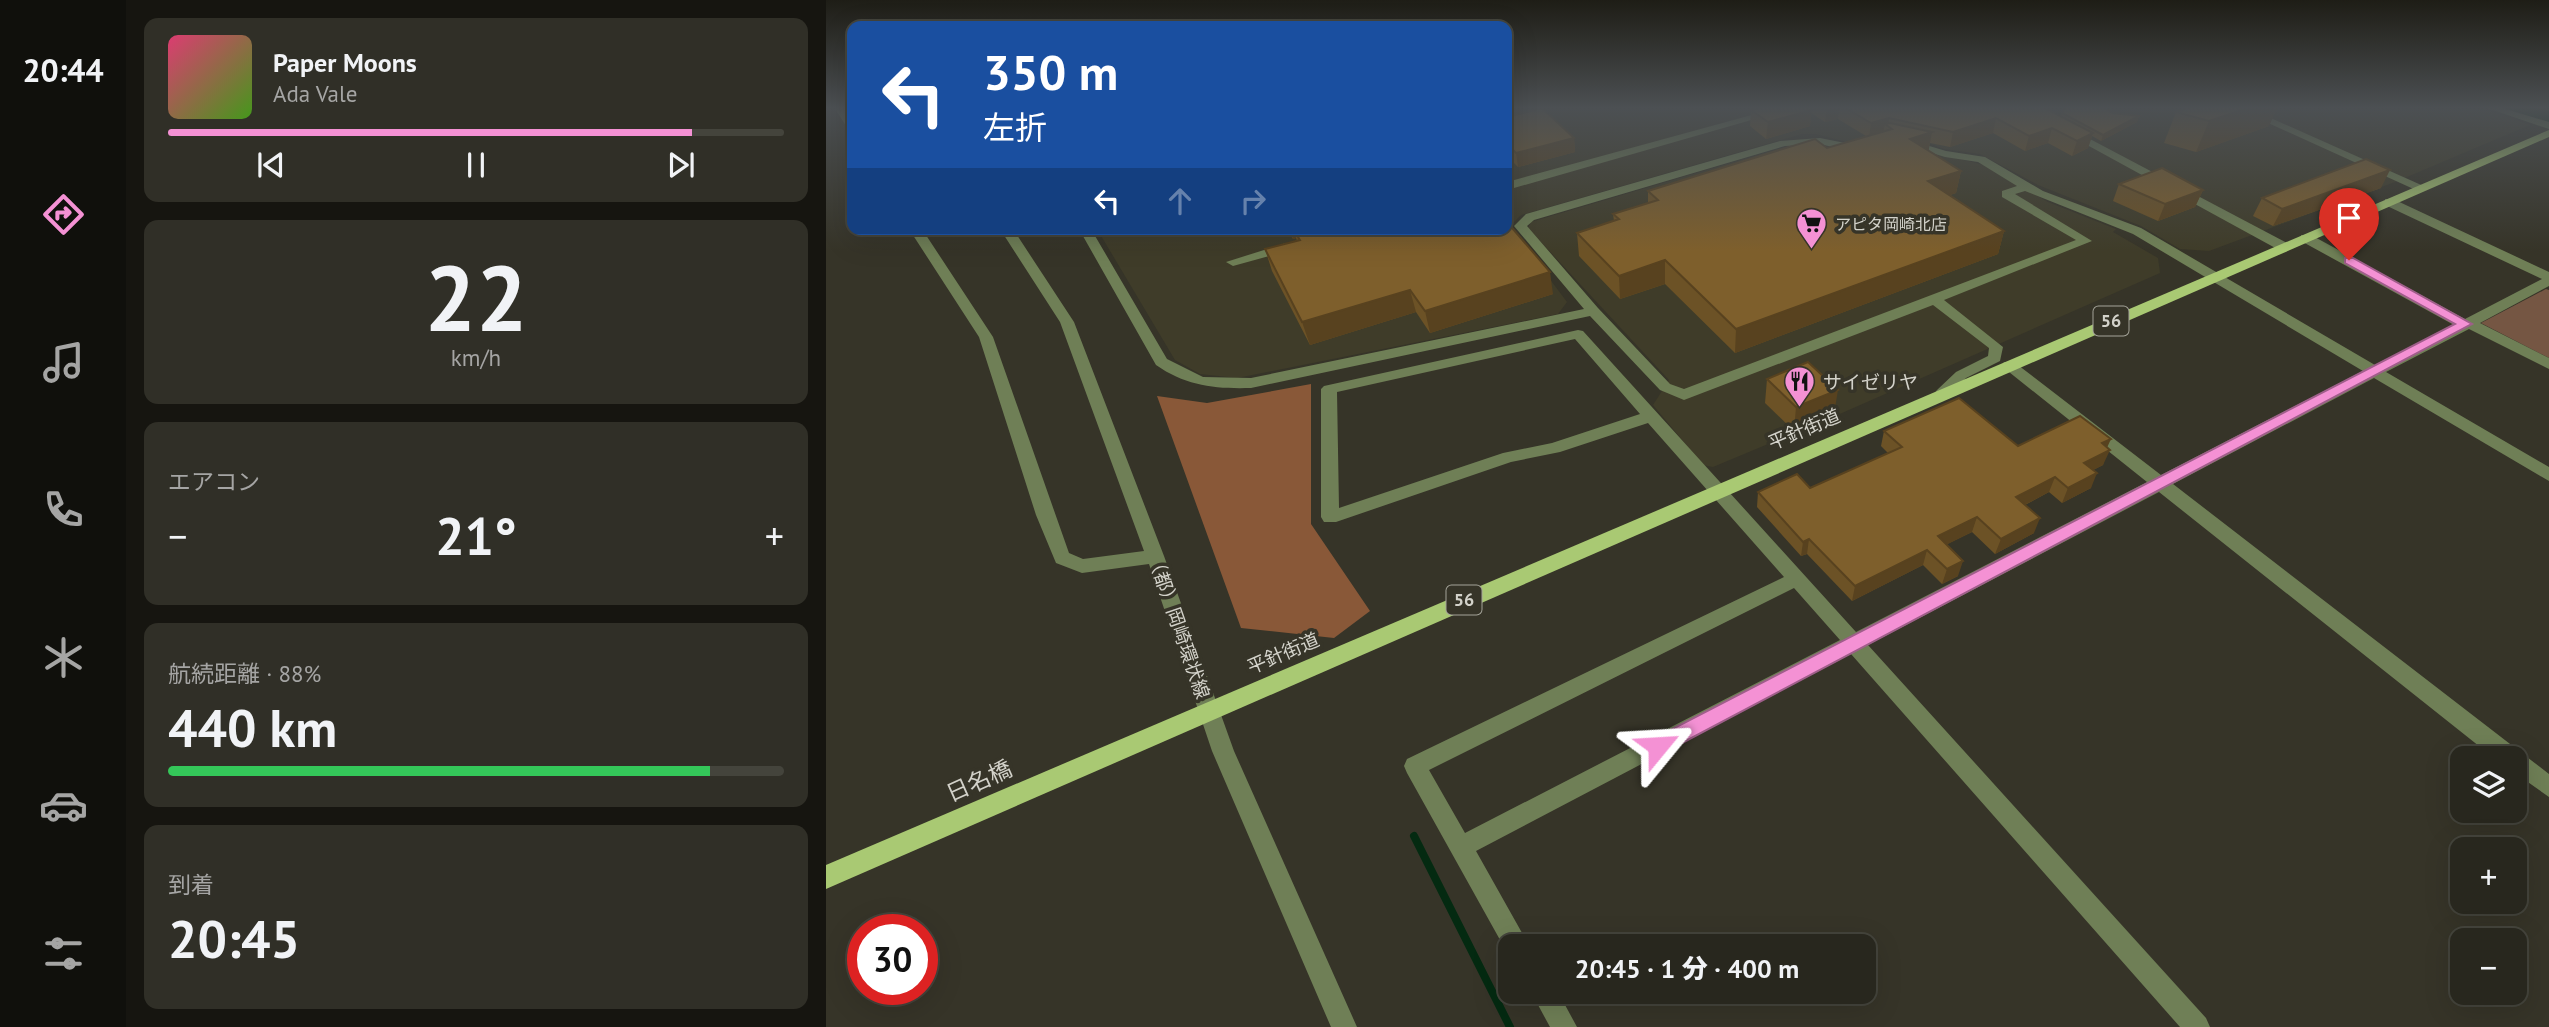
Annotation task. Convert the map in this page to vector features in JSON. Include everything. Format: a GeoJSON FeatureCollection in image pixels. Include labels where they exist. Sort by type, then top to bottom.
{"type":"FeatureCollection","features":[{"type":"Feature","properties":{"kind":"main road","name":"平針街道"},"geometry":{"type":"LineString","coordinates":[[1153,734],[2498,155]]}},
{"type":"Feature","properties":{"kind":"main road","name":"日名橋"},"geometry":{"type":"LineString","coordinates":[[826,877],[1153,734]]}},
{"type":"Feature","properties":{"kind":"street"},"geometry":{"type":"LineString","coordinates":[[1512,185],[1618,155]]}},
{"type":"Feature","properties":{"kind":"street"},"geometry":{"type":"LineString","coordinates":[[1743,155],[1530,217],[1520,226],[1593,311],[1665,387],[1684,395],[2086,242],[2006,194],[2026,186]]}},
{"type":"Feature","properties":{"kind":"street"},"geometry":{"type":"LineString","coordinates":[[1952,155],[1981,159],[2026,186],[2137,231],[2549,475]]}},
{"type":"Feature","properties":{"kind":"street"},"geometry":{"type":"LineString","coordinates":[[2114,155],[2284,247]]}},
{"type":"Feature","properties":{"kind":"street"},"geometry":{"type":"LineString","coordinates":[[2347,155],[2422,188]]}},
{"type":"Feature","properties":{"kind":"street"},"geometry":{"type":"LineString","coordinates":[[2389,202],[2549,279]]}},
{"type":"Feature","properties":{"kind":"street"},"geometry":{"type":"LineString","coordinates":[[919,235],[986,337],[1062,558],[1082,566],[1155,556]]}},
{"type":"Feature","properties":{"kind":"street","name":"（都）岡崎環状線"},"geometry":{"type":"LineString","coordinates":[[1010,235],[1066,322],[1155,556],[1223,751],[1344,1027]]}},
{"type":"Feature","properties":{"kind":"street"},"geometry":{"type":"LineString","coordinates":[[1088,235],[1161,362],[1180,376],[1210,385],[1251,383],[1593,311]]}},
{"type":"Feature","properties":{"kind":"street"},"geometry":{"type":"LineString","coordinates":[[2306,238],[2549,365]]}},
{"type":"Feature","properties":{"kind":"street"},"geometry":{"type":"LineString","coordinates":[[1233,262],[1298,244]]}},
{"type":"Feature","properties":{"kind":"street"},"geometry":{"type":"LineString","coordinates":[[1461,848],[1854,645],[2549,279]]}},
{"type":"Feature","properties":{"kind":"street"},"geometry":{"type":"LineString","coordinates":[[1934,299],[1996,347],[1995,358],[1961,375],[1942,394]]}},
{"type":"Feature","properties":{"kind":"street"},"geometry":{"type":"LineString","coordinates":[[1651,416],[1554,448],[1509,457],[1331,517],[1329,389],[1578,334],[2197,1027]]}},
{"type":"Feature","properties":{"kind":"street"},"geometry":{"type":"LineString","coordinates":[[2009,365],[2496,746]]}},
{"type":"Feature","properties":{"kind":"street"},"geometry":{"type":"LineString","coordinates":[[1511,934],[1415,765],[1796,579]]}},
{"type":"Feature","properties":{"kind":"street"},"geometry":{"type":"LineString","coordinates":[[2527,770],[2549,787]]}},
{"type":"Feature","properties":{"kind":"street"},"geometry":{"type":"LineString","coordinates":[[1551,1004],[1564,1027]]}},
{"type":"Feature","properties":{"kind":"shaded area"},"geometry":{"type":"Polygon","coordinates":[[[1512,155],[1729,155],[1521,215],[1512,224],[1512,155]]]}},
{"type":"Feature","properties":{"kind":"shaded area"},"geometry":{"type":"Polygon","coordinates":[[[1758,155],[1944,155],[1984,165],[2048,202],[2116,229],[2113,232],[2158,258],[2160,273],[1713,467],[1703,465],[1653,405],[1669,380],[1528,228],[1531,222],[1758,155]]]}},
{"type":"Feature","properties":{"kind":"shaded area"},"geometry":{"type":"Polygon","coordinates":[[[1982,155],[2459,155],[2395,182],[2209,251],[2180,249],[2141,226],[2038,185],[1982,155]]]}},
{"type":"Feature","properties":{"kind":"shaded area"},"geometry":{"type":"Polygon","coordinates":[[[1512,229],[1567,302],[1558,314],[1237,378],[1200,374],[1175,360],[1101,235],[1512,235],[1512,229]]]}},
{"type":"Feature","properties":{"kind":"shaded area"},"geometry":{"type":"Polygon","coordinates":[[[2546,289],[2549,290],[2549,358],[2481,323],[2546,289]]]}},
{"type":"Feature","properties":{"kind":"shaded area"},"geometry":{"type":"Polygon","coordinates":[[[1311,384],[1311,524],[1370,611],[1334,638],[1241,628],[1157,396],[1207,403],[1311,384]]]}},
{"type":"Feature","properties":{"kind":"building"},"geometry":{"type":"Polygon","coordinates":[[[1764,155],[1935,155],[1961,171],[1928,181],[2004,231],[1736,329],[1665,260],[1619,276],[1577,233],[1619,219],[1613,214],[1658,200],[1648,191],[1764,155]]]}},
{"type":"Feature","properties":{"kind":"building"},"geometry":{"type":"Polygon","coordinates":[[[2366,159],[2390,170],[2282,209],[2262,198],[2366,159]]]}},
{"type":"Feature","properties":{"kind":"building"},"geometry":{"type":"Polygon","coordinates":[[[2162,168],[2203,190],[2165,204],[2119,184],[2162,168]]]}},
{"type":"Feature","properties":{"kind":"building"},"geometry":{"type":"Polygon","coordinates":[[[1512,228],[1550,272],[1425,311],[1410,290],[1302,322],[1265,249],[1300,240],[1297,235],[1512,235],[1512,228]]]}},
{"type":"Feature","properties":{"kind":"building"},"geometry":{"type":"Polygon","coordinates":[[[1808,362],[1838,390],[1796,407],[1767,379],[1808,362]]]}},
{"type":"Feature","properties":{"kind":"building"},"geometry":{"type":"Polygon","coordinates":[[[1959,398],[2018,446],[2080,416],[2111,439],[2102,443],[2110,450],[2084,463],[2097,473],[2068,488],[2055,477],[2016,497],[2040,518],[2001,539],[1977,517],[1938,536],[1963,561],[1947,569],[1927,550],[1855,586],[1809,539],[1803,542],[1758,492],[1797,474],[1810,488],[1902,447],[1884,431],[1959,398]]]}},
{"type":"Feature","properties":{"kind":"waterway"},"geometry":{"type":"LineString","coordinates":[[1414,836],[1510,1027]]}},
{"type":"Feature","properties":{"kind":"place","name":"アピタ岡崎北店"},"geometry":{"type":"Point","coordinates":[1812,251]}},
{"type":"Feature","properties":{"kind":"place","name":"サイゼリヤ"},"geometry":{"type":"Point","coordinates":[1800,409]}},
{"type":"Feature","properties":{"kind":"route"},"geometry":{"type":"LineString","coordinates":[[1658,746],[2465,324],[2399,290],[2392,283],[2349,260]]}}]}
